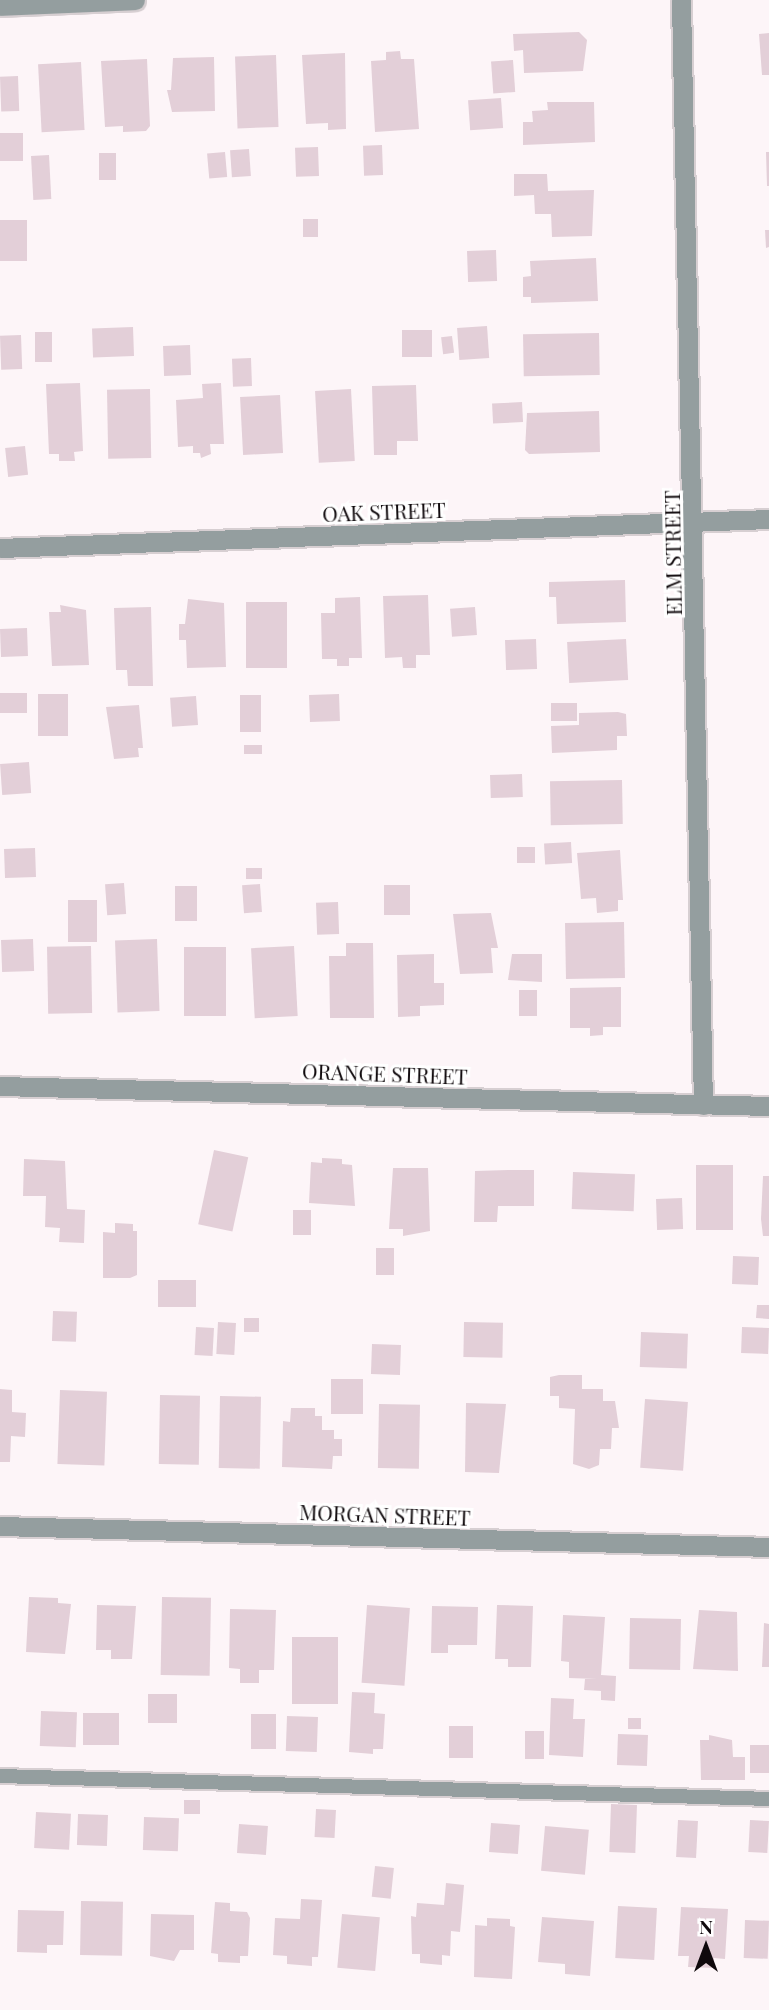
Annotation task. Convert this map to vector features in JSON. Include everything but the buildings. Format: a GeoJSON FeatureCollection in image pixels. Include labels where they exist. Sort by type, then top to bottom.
{"type":"FeatureCollection","features":[{"type":"Feature","properties":{"kind":"street"},"geometry":{"type":"LineString","coordinates":[[0,6],[135,0]]}},
{"type":"Feature","properties":{"kind":"street","name":"ELM STREET"},"geometry":{"type":"LineString","coordinates":[[681,0],[695,521],[703,1105]]}},
{"type":"Feature","properties":{"kind":"street","name":"OAK STREET"},"geometry":{"type":"LineString","coordinates":[[0,548],[769,519]]}},
{"type":"Feature","properties":{"kind":"street","name":"ORANGE STREET"},"geometry":{"type":"LineString","coordinates":[[0,1086],[769,1106]]}},
{"type":"Feature","properties":{"kind":"street","name":"MORGAN STREET"},"geometry":{"type":"LineString","coordinates":[[0,1526],[769,1547]]}},
{"type":"Feature","properties":{"kind":"lane"},"geometry":{"type":"LineString","coordinates":[[0,1776],[769,1800]]}}]}
